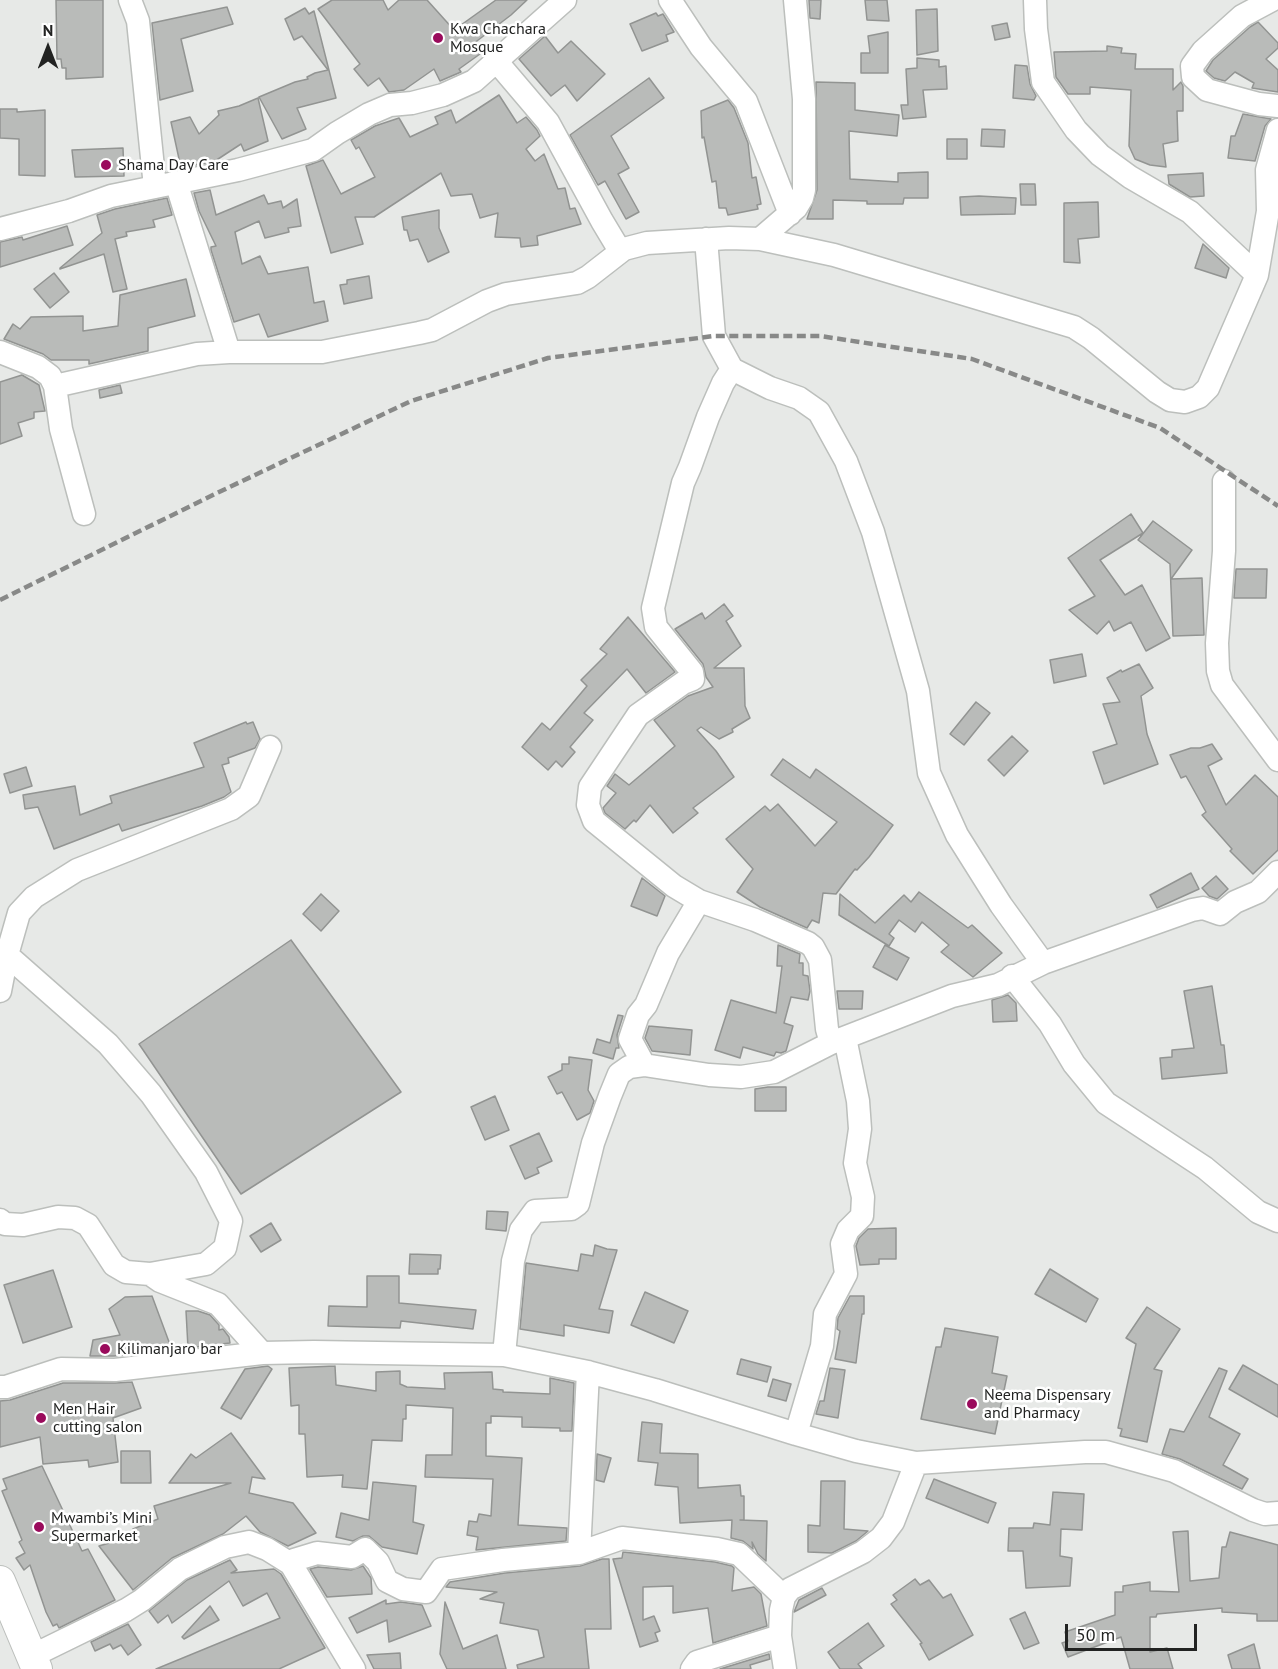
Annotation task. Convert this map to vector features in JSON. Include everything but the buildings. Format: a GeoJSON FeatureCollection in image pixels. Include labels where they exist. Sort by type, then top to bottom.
{"type":"FeatureCollection","features":[{"type":"Feature","properties":{"kind":"main road"},"geometry":{"type":"LineString","coordinates":[[0,1581],[34,1663]]}},
{"type":"Feature","properties":{"kind":"street"},"geometry":{"type":"LineString","coordinates":[[130,0],[138,21],[165,184],[229,351]]}},
{"type":"Feature","properties":{"kind":"street"},"geometry":{"type":"LineString","coordinates":[[0,229],[69,211],[111,196],[238,170],[313,150],[345,129],[390,105],[412,103],[443,95],[474,81],[565,0]]}},
{"type":"Feature","properties":{"kind":"street"},"geometry":{"type":"LineString","coordinates":[[670,0],[701,47],[746,101],[790,214]]}},
{"type":"Feature","properties":{"kind":"street"},"geometry":{"type":"LineString","coordinates":[[760,239],[790,214],[802,198],[804,99],[795,0]]}},
{"type":"Feature","properties":{"kind":"street"},"geometry":{"type":"LineString","coordinates":[[1035,0],[1036,29],[1043,82],[1076,130],[1108,161],[1130,177],[1190,212],[1257,274]]}},
{"type":"Feature","properties":{"kind":"street"},"geometry":{"type":"LineString","coordinates":[[1272,0],[1242,16],[1203,51],[1192,66],[1193,77],[1207,90],[1259,104],[1278,106]]}},
{"type":"Feature","properties":{"kind":"street"},"geometry":{"type":"LineString","coordinates":[[498,60],[502,69],[548,122],[620,251]]}},
{"type":"Feature","properties":{"kind":"street"},"geometry":{"type":"LineString","coordinates":[[55,386],[197,354],[229,351],[322,352],[425,331],[506,294],[577,283],[620,251],[647,243],[706,239],[760,239],[834,255],[1074,327],[1091,338],[1157,392],[1170,400],[1185,402],[1199,397],[1208,388],[1257,274],[1268,211],[1267,170],[1278,130]]}},
{"type":"Feature","properties":{"kind":"street"},"geometry":{"type":"LineString","coordinates":[[706,239],[714,336],[732,369],[770,388],[799,398],[819,412],[846,461],[873,532],[918,691],[928,773],[957,835],[1001,905],[1043,963]]}},
{"type":"Feature","properties":{"kind":"street"},"geometry":{"type":"LineString","coordinates":[[0,352],[38,367],[50,376],[55,386],[61,429],[84,514]]}},
{"type":"Feature","properties":{"kind":"street"},"geometry":{"type":"LineString","coordinates":[[732,369],[723,382],[683,483],[653,608],[656,627],[692,672],[693,679],[683,683],[638,715],[590,787],[588,805],[594,821],[674,886],[699,901],[755,920],[808,943],[820,960],[825,1010],[838,1040],[858,1101],[860,1129],[855,1163],[863,1197],[862,1216],[848,1230],[842,1244],[846,1274],[825,1314],[822,1346],[796,1434]]}},
{"type":"Feature","properties":{"kind":"street"},"geometry":{"type":"LineString","coordinates":[[1224,481],[1224,551],[1216,643],[1218,671],[1222,685],[1278,760]]}},
{"type":"Feature","properties":{"kind":"street"},"geometry":{"type":"LineString","coordinates":[[0,991],[19,913],[33,897],[77,870],[231,809],[249,796],[270,747]]}},
{"type":"Feature","properties":{"kind":"street"},"geometry":{"type":"LineString","coordinates":[[504,1355],[513,1262],[521,1230],[535,1210],[571,1209],[578,1204],[593,1143],[620,1074],[629,1067],[644,1065],[709,1075],[741,1077],[774,1072],[838,1040],[952,996],[998,985],[1012,976],[1043,963],[1192,910],[1203,908],[1220,914],[1235,902],[1258,892],[1278,872]]}},
{"type":"Feature","properties":{"kind":"street"},"geometry":{"type":"LineString","coordinates":[[644,1065],[630,1039],[668,953],[699,901]]}},
{"type":"Feature","properties":{"kind":"street"},"geometry":{"type":"LineString","coordinates":[[0,1220],[5,1224],[23,1225],[58,1217],[75,1218],[88,1225],[114,1265],[126,1272],[150,1274],[206,1264],[225,1248],[231,1221],[206,1172],[151,1094],[108,1044],[7,955]]}},
{"type":"Feature","properties":{"kind":"street"},"geometry":{"type":"LineString","coordinates":[[1012,976],[1050,1024],[1074,1064],[1106,1103],[1147,1128],[1204,1168],[1258,1212],[1278,1221]]}},
{"type":"Feature","properties":{"kind":"street"},"geometry":{"type":"LineString","coordinates":[[150,1274],[160,1281],[218,1304],[262,1353]]}},
{"type":"Feature","properties":{"kind":"street"},"geometry":{"type":"LineString","coordinates":[[0,1387],[61,1370],[114,1370],[262,1353],[504,1355],[588,1372],[856,1451],[916,1462],[1106,1452],[1174,1471],[1253,1510],[1265,1514],[1278,1514]]}},
{"type":"Feature","properties":{"kind":"street"},"geometry":{"type":"LineString","coordinates":[[579,1553],[588,1372]]}},
{"type":"Feature","properties":{"kind":"street"},"geometry":{"type":"LineString","coordinates":[[785,1669],[780,1636],[784,1597],[799,1584],[863,1552],[881,1538],[893,1522],[916,1462]]}},
{"type":"Feature","properties":{"kind":"street"},"geometry":{"type":"LineString","coordinates":[[291,1564],[294,1560],[317,1554],[352,1557],[365,1549],[378,1562],[387,1581],[403,1590],[426,1592],[442,1569],[502,1560],[579,1553],[621,1538],[717,1549],[739,1554],[784,1597]]}},
{"type":"Feature","properties":{"kind":"street"},"geometry":{"type":"LineString","coordinates":[[34,1663],[142,1600],[180,1569],[225,1547],[249,1542],[258,1544],[291,1564],[354,1669]]}},
{"type":"Feature","properties":{"kind":"street"},"geometry":{"type":"LineString","coordinates":[[692,1669],[697,1662],[780,1636]]}},
{"type":"Feature","properties":{"kind":"railway"},"geometry":{"type":"LineString","coordinates":[[0,600],[411,401],[548,358],[714,336],[820,336],[972,359],[1160,428],[1278,506]]}},
{"type":"Feature","properties":{"kind":"place","name":"Kwa Chachara Mosque"},"geometry":{"type":"Point","coordinates":[438,38]}},
{"type":"Feature","properties":{"kind":"place","name":"Shama Day Care"},"geometry":{"type":"Point","coordinates":[106,165]}},
{"type":"Feature","properties":{"kind":"place","name":"Kilimanjaro bar"},"geometry":{"type":"Point","coordinates":[105,1349]}},
{"type":"Feature","properties":{"kind":"place","name":"Neema Dispensary and Pharmacy"},"geometry":{"type":"Point","coordinates":[972,1404]}},
{"type":"Feature","properties":{"kind":"place","name":"Men Hair cutting salon"},"geometry":{"type":"Point","coordinates":[41,1418]}},
{"type":"Feature","properties":{"kind":"place","name":"Mwambi’s Mini Supermarket"},"geometry":{"type":"Point","coordinates":[39,1527]}}]}
